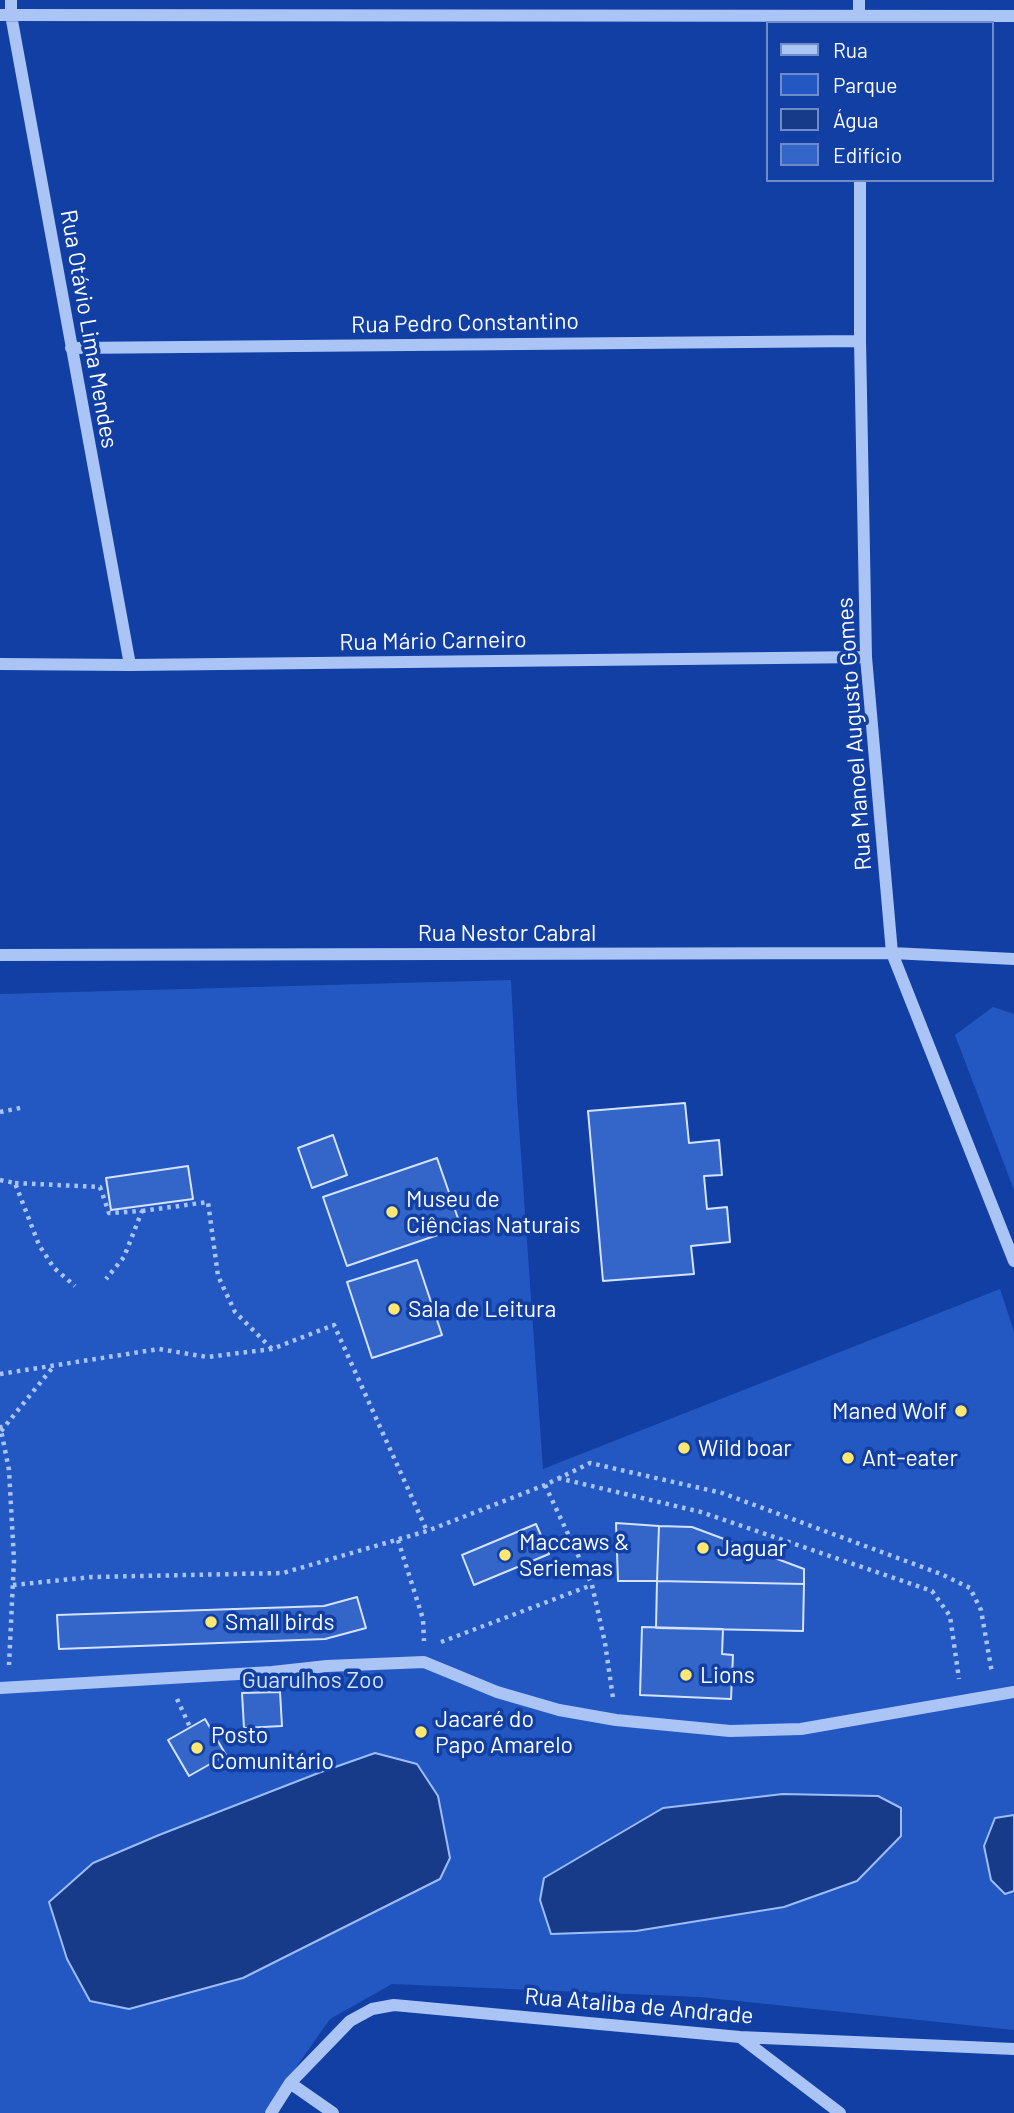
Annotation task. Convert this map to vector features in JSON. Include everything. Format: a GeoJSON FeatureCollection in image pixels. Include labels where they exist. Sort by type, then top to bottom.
{"type":"FeatureCollection","features":[{"type":"Feature","properties":{"kind":"street","name":"Rua Otávio Lima Mendes"},"geometry":{"type":"LineString","coordinates":[[11,0],[6,15],[130,665]]}},
{"type":"Feature","properties":{"kind":"street"},"geometry":{"type":"LineString","coordinates":[[859,0],[859,19]]}},
{"type":"Feature","properties":{"kind":"street"},"geometry":{"type":"LineString","coordinates":[[6,15],[859,19],[1014,16]]}},
{"type":"Feature","properties":{"kind":"street","name":"Rua Manoel Augusto Gomes"},"geometry":{"type":"LineString","coordinates":[[860,182],[866,657],[892,953],[1014,1261]]}},
{"type":"Feature","properties":{"kind":"street","name":"Rua Pedro Constantino"},"geometry":{"type":"LineString","coordinates":[[71,348],[860,341]]}},
{"type":"Feature","properties":{"kind":"street","name":"Rua Mário Carneiro"},"geometry":{"type":"LineString","coordinates":[[0,664],[866,657]]}},
{"type":"Feature","properties":{"kind":"street","name":"Rua Nestor Cabral"},"geometry":{"type":"LineString","coordinates":[[0,956],[892,953],[1014,960]]}},
{"type":"Feature","properties":{"kind":"street"},"geometry":{"type":"LineString","coordinates":[[4,1688],[424,1662],[497,1692],[559,1710],[616,1720],[730,1731],[801,1729],[1014,1692]]}},
{"type":"Feature","properties":{"kind":"street","name":"Rua Ataliba de Andrade"},"geometry":{"type":"LineString","coordinates":[[271,2113],[290,2083],[350,2021],[372,2009],[394,2005],[740,2037],[1014,2049]]}},
{"type":"Feature","properties":{"kind":"street"},"geometry":{"type":"LineString","coordinates":[[740,2037],[840,2113]]}},
{"type":"Feature","properties":{"kind":"street"},"geometry":{"type":"LineString","coordinates":[[290,2083],[333,2113]]}},
{"type":"Feature","properties":{"kind":"path"},"geometry":{"type":"LineString","coordinates":[[0,1112],[25,1107]]}},
{"type":"Feature","properties":{"kind":"path"},"geometry":{"type":"LineString","coordinates":[[0,1180],[100,1187],[109,1213],[208,1202],[218,1276],[235,1312],[272,1349]]}},
{"type":"Feature","properties":{"kind":"path"},"geometry":{"type":"LineString","coordinates":[[15,1183],[39,1245],[54,1268],[75,1286]]}},
{"type":"Feature","properties":{"kind":"path"},"geometry":{"type":"LineString","coordinates":[[106,1279],[124,1257],[142,1211]]}},
{"type":"Feature","properties":{"kind":"path"},"geometry":{"type":"LineString","coordinates":[[0,1374],[159,1349],[207,1357],[272,1349],[334,1325],[427,1531]]}},
{"type":"Feature","properties":{"kind":"path"},"geometry":{"type":"LineString","coordinates":[[4,1688],[14,1560],[9,1470],[1,1428],[54,1367]]}},
{"type":"Feature","properties":{"kind":"path"},"geometry":{"type":"LineString","coordinates":[[13,1585],[92,1577],[283,1573],[427,1531],[545,1485],[590,1463],[722,1493],[942,1574],[971,1588],[981,1610],[995,1695]]}},
{"type":"Feature","properties":{"kind":"path"},"geometry":{"type":"LineString","coordinates":[[557,1478],[701,1512],[932,1591],[950,1616],[962,1700]]}},
{"type":"Feature","properties":{"kind":"path"},"geometry":{"type":"LineString","coordinates":[[545,1485],[592,1585],[605,1643],[616,1720]]}},
{"type":"Feature","properties":{"kind":"path"},"geometry":{"type":"LineString","coordinates":[[398,1541],[423,1619],[424,1662]]}},
{"type":"Feature","properties":{"kind":"green space","name":"Guarulhos Zoo"},"geometry":{"type":"Polygon","coordinates":[[[511,980],[543,1469],[1000,1289],[1014,1332],[1014,2030],[700,1997],[392,1984],[330,2019],[264,2113],[0,2113],[0,994],[511,980]]]}},
{"type":"Feature","properties":{"kind":"green space"},"geometry":{"type":"Polygon","coordinates":[[[993,1007],[1014,1014],[1014,1190],[955,1035],[993,1007]]]}},
{"type":"Feature","properties":{"kind":"water"},"geometry":{"type":"Polygon","coordinates":[[[375,1753],[417,1764],[438,1796],[450,1858],[440,1879],[243,1978],[129,2009],[90,2001],[67,1959],[49,1902],[93,1863],[159,1835],[375,1753]]]}},
{"type":"Feature","properties":{"kind":"water"},"geometry":{"type":"Polygon","coordinates":[[[783,1794],[878,1796],[901,1808],[901,1836],[857,1881],[784,1907],[636,1931],[551,1934],[540,1900],[544,1878],[663,1808],[783,1794]]]}},
{"type":"Feature","properties":{"kind":"water"},"geometry":{"type":"Polygon","coordinates":[[[1014,1815],[1014,1891],[1005,1894],[991,1880],[984,1846],[995,1818],[1014,1815]]]}},
{"type":"Feature","properties":{"kind":"building"},"geometry":{"type":"Polygon","coordinates":[[[685,1103],[689,1143],[719,1140],[722,1175],[704,1176],[707,1209],[727,1207],[730,1242],[691,1246],[694,1274],[603,1281],[588,1111],[685,1103]]]}},
{"type":"Feature","properties":{"kind":"building"},"geometry":{"type":"Polygon","coordinates":[[[333,1135],[347,1175],[312,1188],[298,1148],[333,1135]]]}},
{"type":"Feature","properties":{"kind":"building","name":"Museu de Ciências Naturais"},"geometry":{"type":"Polygon","coordinates":[[[437,1158],[461,1227],[347,1266],[323,1197],[437,1158]]]}},
{"type":"Feature","properties":{"kind":"building"},"geometry":{"type":"Polygon","coordinates":[[[188,1166],[193,1199],[111,1210],[106,1178],[188,1166]]]}},
{"type":"Feature","properties":{"kind":"building","name":"Sala de Leitura"},"geometry":{"type":"Polygon","coordinates":[[[417,1260],[442,1335],[372,1358],[347,1282],[417,1260]]]}},
{"type":"Feature","properties":{"kind":"building"},"geometry":{"type":"Polygon","coordinates":[[[616,1523],[659,1526],[657,1581],[618,1581],[616,1523]]]}},
{"type":"Feature","properties":{"kind":"building","name":"Maccaws & Seriemas"},"geometry":{"type":"Polygon","coordinates":[[[536,1524],[549,1554],[474,1585],[462,1555],[536,1524]]]}},
{"type":"Feature","properties":{"kind":"building","name":"Jaguar"},"geometry":{"type":"Polygon","coordinates":[[[659,1526],[692,1527],[804,1569],[804,1584],[657,1581],[659,1526]]]}},
{"type":"Feature","properties":{"kind":"building"},"geometry":{"type":"Polygon","coordinates":[[[657,1581],[804,1584],[803,1631],[656,1628],[657,1581]]]}},
{"type":"Feature","properties":{"kind":"building","name":"Small birds"},"geometry":{"type":"Polygon","coordinates":[[[357,1597],[366,1628],[325,1639],[59,1649],[57,1615],[324,1606],[357,1597]]]}},
{"type":"Feature","properties":{"kind":"building","name":"Lions"},"geometry":{"type":"Polygon","coordinates":[[[642,1627],[723,1629],[722,1654],[733,1655],[731,1699],[640,1695],[642,1627]]]}},
{"type":"Feature","properties":{"kind":"building"},"geometry":{"type":"Polygon","coordinates":[[[280,1692],[282,1726],[244,1728],[242,1693],[280,1692]]]}},
{"type":"Feature","properties":{"kind":"building","name":"Posto Comunitário"},"geometry":{"type":"Polygon","coordinates":[[[205,1719],[226,1755],[189,1776],[168,1740],[205,1719]]]}},
{"type":"Feature","properties":{"kind":"place","name":"Museu de Ciências Naturais"},"geometry":{"type":"Point","coordinates":[392,1212]}},
{"type":"Feature","properties":{"kind":"place","name":"Sala de Leitura"},"geometry":{"type":"Point","coordinates":[394,1309]}},
{"type":"Feature","properties":{"kind":"place","name":"Maned Wolf"},"geometry":{"type":"Point","coordinates":[961,1411]}},
{"type":"Feature","properties":{"kind":"place","name":"Wild boar"},"geometry":{"type":"Point","coordinates":[684,1448]}},
{"type":"Feature","properties":{"kind":"place","name":"Ant-eater"},"geometry":{"type":"Point","coordinates":[848,1458]}},
{"type":"Feature","properties":{"kind":"place","name":"Jaguar"},"geometry":{"type":"Point","coordinates":[703,1548]}},
{"type":"Feature","properties":{"kind":"place","name":"Maccaws & Seriemas"},"geometry":{"type":"Point","coordinates":[505,1555]}},
{"type":"Feature","properties":{"kind":"place","name":"Small birds"},"geometry":{"type":"Point","coordinates":[211,1622]}},
{"type":"Feature","properties":{"kind":"place","name":"Lions"},"geometry":{"type":"Point","coordinates":[686,1675]}},
{"type":"Feature","properties":{"kind":"place","name":"Jacaré do Papo Amarelo"},"geometry":{"type":"Point","coordinates":[421,1732]}},
{"type":"Feature","properties":{"kind":"place","name":"Posto Comunitário"},"geometry":{"type":"Point","coordinates":[197,1748]}}]}
